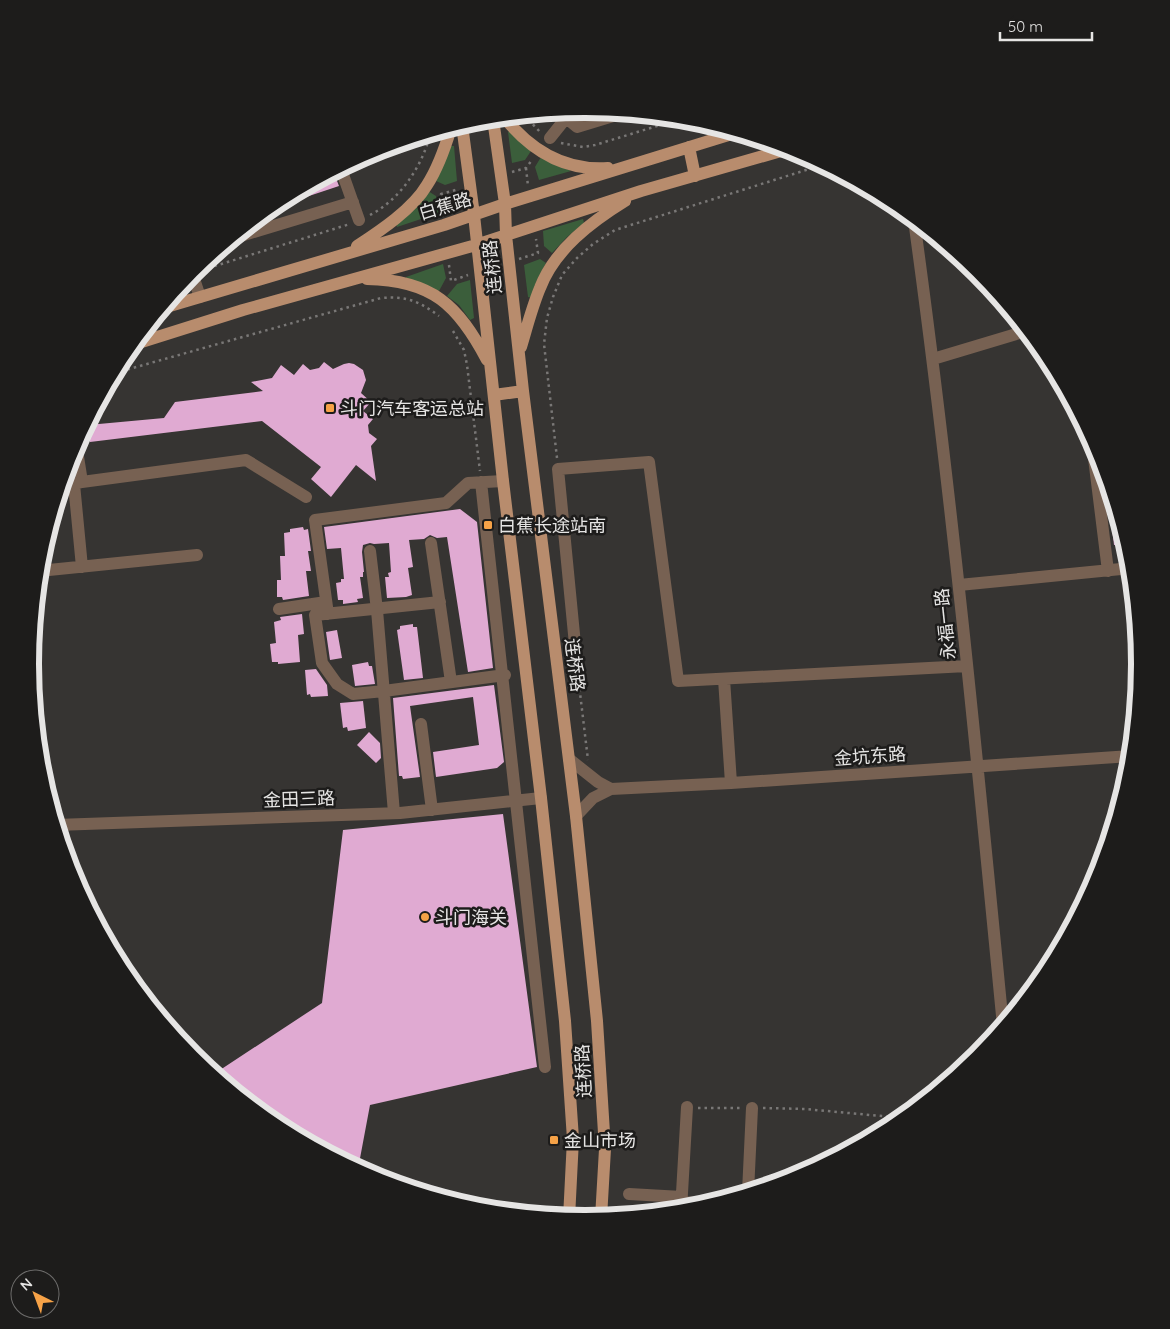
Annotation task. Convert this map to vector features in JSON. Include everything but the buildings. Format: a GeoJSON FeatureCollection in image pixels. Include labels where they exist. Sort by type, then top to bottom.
{"type":"FeatureCollection","features":[{"type":"Feature","properties":{"kind":"main road"},"geometry":{"type":"LineString","coordinates":[[509,124],[526,142],[555,160],[570,165],[599,168],[628,166]]}},
{"type":"Feature","properties":{"kind":"main road","name":"连桥路"},"geometry":{"type":"LineString","coordinates":[[494,126],[505,204],[506,235],[519,351],[576,816],[598,1041],[605,1149],[601,1211]]}},
{"type":"Feature","properties":{"kind":"main road","name":"连桥路"},"geometry":{"type":"LineString","coordinates":[[463,133],[474,215],[565,1020],[572,1139],[569,1211]]}},
{"type":"Feature","properties":{"kind":"main road"},"geometry":{"type":"LineString","coordinates":[[346,253],[391,222],[426,187],[437,166],[448,136]]}},
{"type":"Feature","properties":{"kind":"main road","name":"白蕉路"},"geometry":{"type":"LineString","coordinates":[[173,305],[474,215],[724,137]]}},
{"type":"Feature","properties":{"kind":"main road"},"geometry":{"type":"LineString","coordinates":[[689,148],[695,176]]}},
{"type":"Feature","properties":{"kind":"main road"},"geometry":{"type":"LineString","coordinates":[[146,341],[243,310],[476,245],[641,192],[775,153]]}},
{"type":"Feature","properties":{"kind":"main road"},"geometry":{"type":"LineString","coordinates":[[519,351],[540,286],[562,252],[587,228],[613,208],[641,192]]}},
{"type":"Feature","properties":{"kind":"main road"},"geometry":{"type":"LineString","coordinates":[[355,279],[378,279],[400,283],[432,292],[440,297],[449,305],[469,331],[491,368]]}},
{"type":"Feature","properties":{"kind":"main road"},"geometry":{"type":"LineString","coordinates":[[494,395],[524,391]]}},
{"type":"Feature","properties":{"kind":"street"},"geometry":{"type":"LineString","coordinates":[[550,138],[560,119]]}},
{"type":"Feature","properties":{"kind":"street"},"geometry":{"type":"LineString","coordinates":[[566,119],[577,128],[606,119]]}},
{"type":"Feature","properties":{"kind":"street"},"geometry":{"type":"LineString","coordinates":[[343,175],[359,220]]}},
{"type":"Feature","properties":{"kind":"street"},"geometry":{"type":"LineString","coordinates":[[249,233],[353,202]]}},
{"type":"Feature","properties":{"kind":"street","name":"永福一路"},"geometry":{"type":"LineString","coordinates":[[915,229],[933,359],[959,585],[1002,1017]]}},
{"type":"Feature","properties":{"kind":"street"},"geometry":{"type":"LineString","coordinates":[[195,282],[200,297]]}},
{"type":"Feature","properties":{"kind":"street"},"geometry":{"type":"LineString","coordinates":[[933,359],[1019,333]]}},
{"type":"Feature","properties":{"kind":"street"},"geometry":{"type":"LineString","coordinates":[[82,567],[72,484],[246,460],[306,497]]}},
{"type":"Feature","properties":{"kind":"street"},"geometry":{"type":"LineString","coordinates":[[577,665],[558,469],[649,462],[678,681],[967,666]]}},
{"type":"Feature","properties":{"kind":"street"},"geometry":{"type":"LineString","coordinates":[[1096,471],[1108,570]]}},
{"type":"Feature","properties":{"kind":"street"},"geometry":{"type":"LineString","coordinates":[[327,608],[315,520],[446,503],[468,484],[503,481]]}},
{"type":"Feature","properties":{"kind":"street"},"geometry":{"type":"LineString","coordinates":[[481,482],[545,1067]]}},
{"type":"Feature","properties":{"kind":"street"},"geometry":{"type":"LineString","coordinates":[[431,543],[451,682]]}},
{"type":"Feature","properties":{"kind":"street"},"geometry":{"type":"LineString","coordinates":[[370,552],[377,610],[394,813]]}},
{"type":"Feature","properties":{"kind":"street"},"geometry":{"type":"LineString","coordinates":[[47,570],[197,555]]}},
{"type":"Feature","properties":{"kind":"street"},"geometry":{"type":"LineString","coordinates":[[959,585],[1123,569]]}},
{"type":"Feature","properties":{"kind":"street"},"geometry":{"type":"LineString","coordinates":[[279,609],[377,610],[440,602]]}},
{"type":"Feature","properties":{"kind":"street"},"geometry":{"type":"LineString","coordinates":[[327,608],[315,615],[322,663],[337,684],[353,694],[505,675]]}},
{"type":"Feature","properties":{"kind":"street"},"geometry":{"type":"LineString","coordinates":[[724,679],[732,783]]}},
{"type":"Feature","properties":{"kind":"street"},"geometry":{"type":"LineString","coordinates":[[421,724],[432,810]]}},
{"type":"Feature","properties":{"kind":"street","name":"金坑东路"},"geometry":{"type":"LineString","coordinates":[[576,816],[593,798],[611,789],[732,783],[1123,757]]}},
{"type":"Feature","properties":{"kind":"street"},"geometry":{"type":"LineString","coordinates":[[569,759],[590,776],[611,789]]}},
{"type":"Feature","properties":{"kind":"street","name":"金田三路"},"geometry":{"type":"LineString","coordinates":[[63,825],[394,813],[541,798]]}},
{"type":"Feature","properties":{"kind":"street"},"geometry":{"type":"LineString","coordinates":[[682,1202],[687,1107]]}},
{"type":"Feature","properties":{"kind":"street"},"geometry":{"type":"LineString","coordinates":[[748,1186],[752,1108]]}},
{"type":"Feature","properties":{"kind":"street"},"geometry":{"type":"LineString","coordinates":[[629,1194],[678,1202]]}},
{"type":"Feature","properties":{"kind":"path"},"geometry":{"type":"LineString","coordinates":[[529,121],[550,138],[570,146],[583,147],[663,124]]}},
{"type":"Feature","properties":{"kind":"path"},"geometry":{"type":"LineString","coordinates":[[558,469],[544,344],[547,318],[562,275],[593,244],[615,230],[812,168]]}},
{"type":"Feature","properties":{"kind":"path"},"geometry":{"type":"LineString","coordinates":[[125,370],[381,298],[398,297],[413,300],[428,307],[440,317]]}},
{"type":"Feature","properties":{"kind":"path"},"geometry":{"type":"LineString","coordinates":[[450,326],[464,350],[466,358],[481,482]]}},
{"type":"Feature","properties":{"kind":"path"},"geometry":{"type":"LineString","coordinates":[[577,665],[590,776]]}},
{"type":"Feature","properties":{"kind":"path"},"geometry":{"type":"LineString","coordinates":[[687,1107],[805,1109],[891,1117]]}},
{"type":"Feature","properties":{"kind":"green space"},"geometry":{"type":"Polygon","coordinates":[[[512,131],[531,151],[525,160],[512,163],[508,132],[512,131]]]}},
{"type":"Feature","properties":{"kind":"green space"},"geometry":{"type":"Polygon","coordinates":[[[450,146],[454,146],[457,181],[445,185],[436,181],[450,146]]]}},
{"type":"Feature","properties":{"kind":"green space"},"geometry":{"type":"Polygon","coordinates":[[[541,157],[571,171],[539,180],[535,167],[541,157]]]}},
{"type":"Feature","properties":{"kind":"green space"},"geometry":{"type":"Polygon","coordinates":[[[428,191],[436,196],[439,213],[397,227],[396,223],[428,191]]]}},
{"type":"Feature","properties":{"kind":"green space"},"geometry":{"type":"Polygon","coordinates":[[[583,219],[584,223],[552,253],[544,246],[543,231],[583,219]]]}},
{"type":"Feature","properties":{"kind":"green space"},"geometry":{"type":"Polygon","coordinates":[[[540,259],[546,263],[537,280],[532,298],[528,297],[524,265],[540,259]]]}},
{"type":"Feature","properties":{"kind":"green space"},"geometry":{"type":"Polygon","coordinates":[[[443,264],[446,278],[439,291],[406,280],[406,277],[443,264]]]}},
{"type":"Feature","properties":{"kind":"green space"},"geometry":{"type":"Polygon","coordinates":[[[470,280],[474,318],[470,320],[459,305],[447,296],[457,284],[470,280]]]}},
{"type":"Feature","properties":{"kind":"place","name":"斗门汽车客运总站"},"geometry":{"type":"Point","coordinates":[330,408]}},
{"type":"Feature","properties":{"kind":"place","name":"白蕉长途站南"},"geometry":{"type":"Point","coordinates":[488,525]}},
{"type":"Feature","properties":{"kind":"place","name":"斗门海关"},"geometry":{"type":"Point","coordinates":[425,917]}},
{"type":"Feature","properties":{"kind":"place","name":"金山市场"},"geometry":{"type":"Point","coordinates":[554,1140]}}]}
